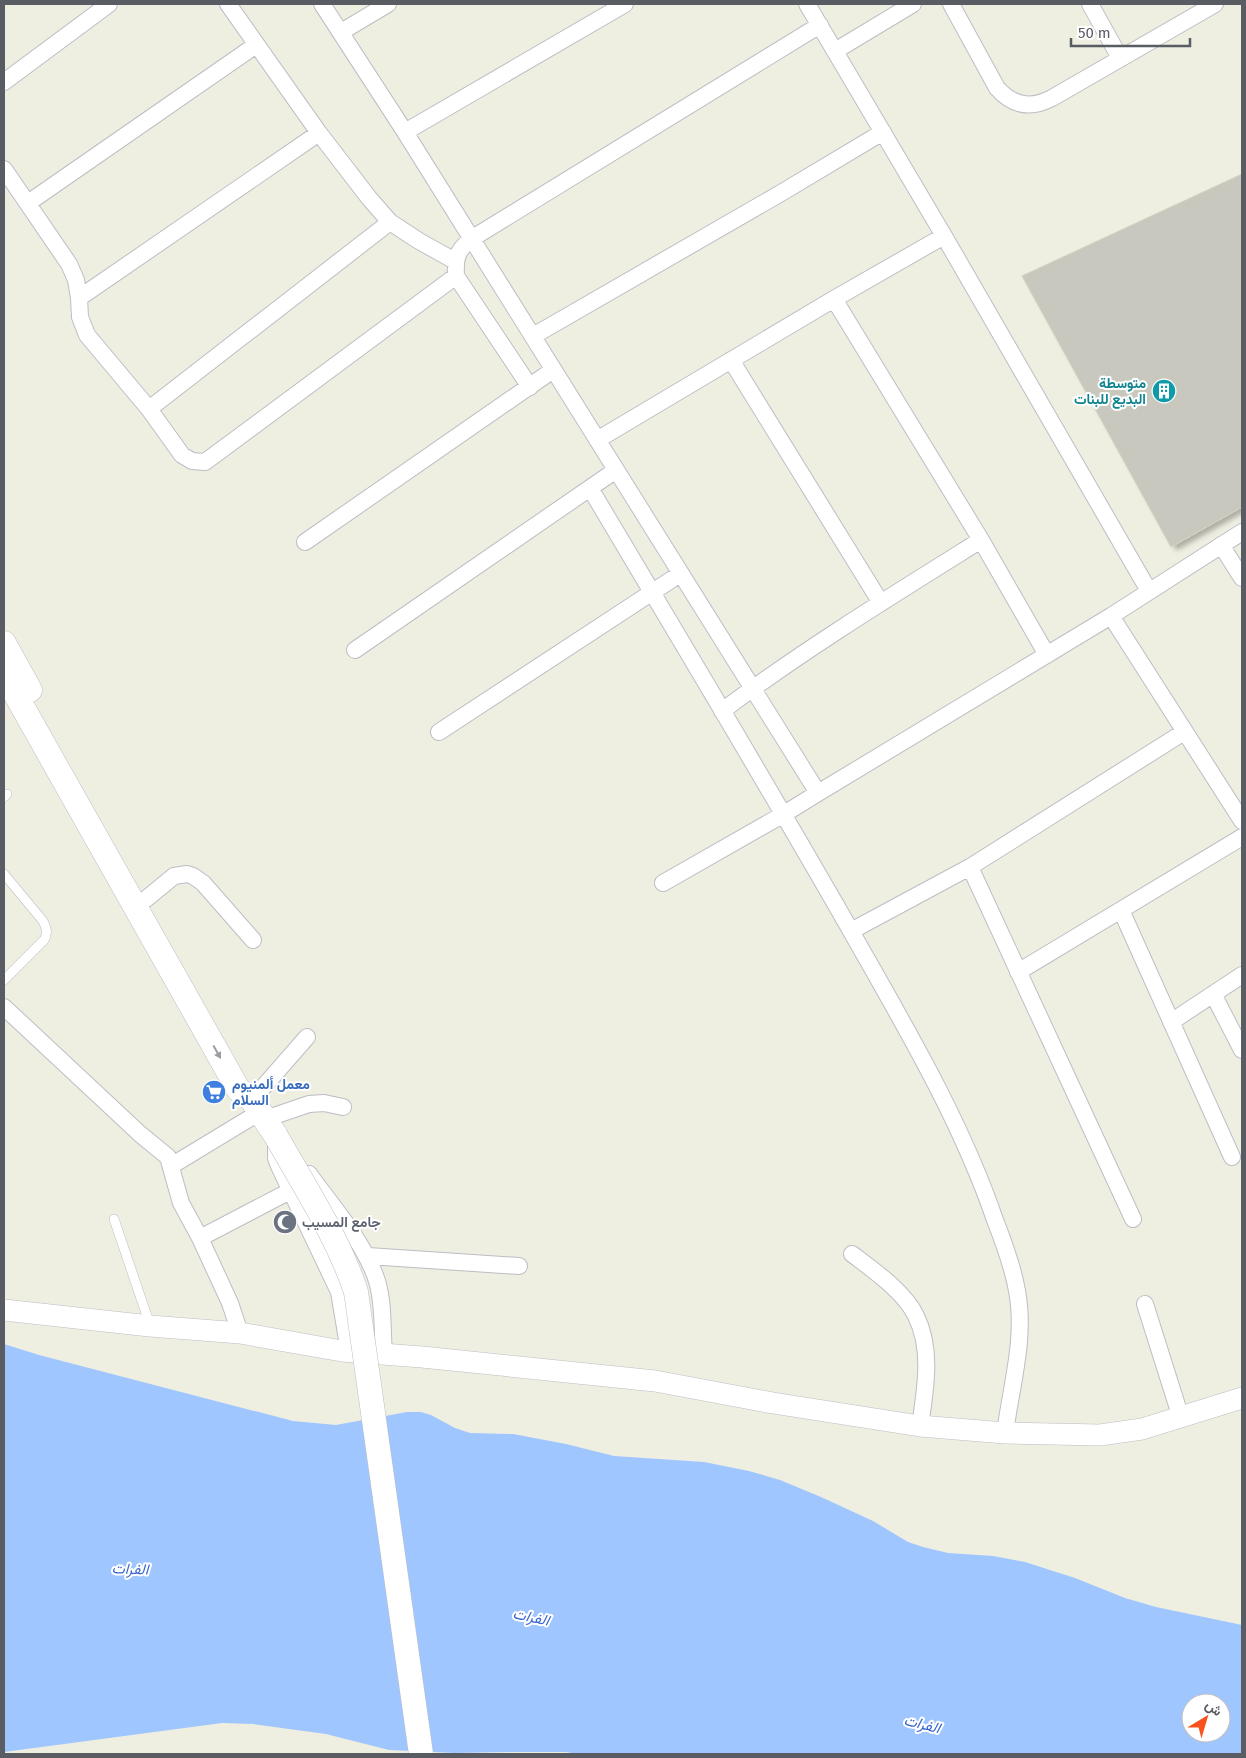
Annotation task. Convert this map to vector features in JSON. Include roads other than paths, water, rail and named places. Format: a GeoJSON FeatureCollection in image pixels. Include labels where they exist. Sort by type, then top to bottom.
{"type":"FeatureCollection","features":[{"type":"Feature","properties":{"kind":"main road"},"geometry":{"type":"LineString","coordinates":[[4,643],[146,899],[250,1077],[263,1117]]}},
{"type":"Feature","properties":{"kind":"main road"},"geometry":{"type":"LineString","coordinates":[[4,674],[238,1089],[263,1117],[336,1242],[349,1268],[356,1292],[421,1754]]}},
{"type":"Feature","properties":{"kind":"street"},"geometry":{"type":"LineString","coordinates":[[4,82],[109,4]]}},
{"type":"Feature","properties":{"kind":"street"},"geometry":{"type":"LineString","coordinates":[[228,4],[319,133],[390,222],[456,268],[530,387]]}},
{"type":"Feature","properties":{"kind":"street"},"geometry":{"type":"LineString","coordinates":[[322,4],[405,132],[818,793]]}},
{"type":"Feature","properties":{"kind":"street"},"geometry":{"type":"LineString","coordinates":[[341,32],[388,4]]}},
{"type":"Feature","properties":{"kind":"street"},"geometry":{"type":"LineString","coordinates":[[405,132],[625,4]]}},
{"type":"Feature","properties":{"kind":"street"},"geometry":{"type":"LineString","coordinates":[[807,4],[944,236],[1149,591]]}},
{"type":"Feature","properties":{"kind":"street"},"geometry":{"type":"LineString","coordinates":[[835,51],[913,4]]}},
{"type":"Feature","properties":{"kind":"street"},"geometry":{"type":"LineString","coordinates":[[951,4],[997,88],[1004,96],[1022,105],[1043,103],[1214,4]]}},
{"type":"Feature","properties":{"kind":"street"},"geometry":{"type":"LineString","coordinates":[[1090,4],[1120,58]]}},
{"type":"Feature","properties":{"kind":"street"},"geometry":{"type":"LineString","coordinates":[[4,169],[69,264],[76,280],[80,317],[87,335],[149,409],[182,455],[192,461],[205,462],[456,268],[461,248],[471,239],[820,25]]}},
{"type":"Feature","properties":{"kind":"street"},"geometry":{"type":"LineString","coordinates":[[28,203],[256,45]]}},
{"type":"Feature","properties":{"kind":"street"},"geometry":{"type":"LineString","coordinates":[[533,336],[883,132]]}},
{"type":"Feature","properties":{"kind":"street"},"geometry":{"type":"LineString","coordinates":[[79,298],[319,133]]}},
{"type":"Feature","properties":{"kind":"street"},"geometry":{"type":"LineString","coordinates":[[149,409],[390,222]]}},
{"type":"Feature","properties":{"kind":"street"},"geometry":{"type":"LineString","coordinates":[[597,440],[944,236]]}},
{"type":"Feature","properties":{"kind":"street"},"geometry":{"type":"LineString","coordinates":[[834,299],[981,540],[1047,655]]}},
{"type":"Feature","properties":{"kind":"street"},"geometry":{"type":"LineString","coordinates":[[731,360],[880,603]]}},
{"type":"Feature","properties":{"kind":"street"},"geometry":{"type":"LineString","coordinates":[[305,542],[553,370]]}},
{"type":"Feature","properties":{"kind":"street"},"geometry":{"type":"LineString","coordinates":[[355,650],[616,470]]}},
{"type":"Feature","properties":{"kind":"street"},"geometry":{"type":"LineString","coordinates":[[590,488],[784,814],[895,1009],[953,1122],[984,1188],[1004,1244],[1017,1288],[1020,1307],[1020,1332],[1005,1433]]}},
{"type":"Feature","properties":{"kind":"street"},"geometry":{"type":"LineString","coordinates":[[663,883],[784,814],[1047,655],[1242,532]]}},
{"type":"Feature","properties":{"kind":"street"},"geometry":{"type":"LineString","coordinates":[[722,711],[880,603],[981,540]]}},
{"type":"Feature","properties":{"kind":"street"},"geometry":{"type":"LineString","coordinates":[[1222,545],[1242,578]]}},
{"type":"Feature","properties":{"kind":"street"},"geometry":{"type":"LineString","coordinates":[[439,732],[680,574]]}},
{"type":"Feature","properties":{"kind":"street"},"geometry":{"type":"LineString","coordinates":[[1111,616],[1242,821]]}},
{"type":"Feature","properties":{"kind":"street"},"geometry":{"type":"LineString","coordinates":[[851,931],[970,867],[1184,732]]}},
{"type":"Feature","properties":{"kind":"street"},"geometry":{"type":"LineString","coordinates":[[1018,972],[1242,837]]}},
{"type":"Feature","properties":{"kind":"street"},"geometry":{"type":"LineString","coordinates":[[970,867],[1133,1219]]}},
{"type":"Feature","properties":{"kind":"street"},"geometry":{"type":"LineString","coordinates":[[146,899],[174,876],[180,874],[193,876],[203,883],[254,940]]}},
{"type":"Feature","properties":{"kind":"street"},"geometry":{"type":"LineString","coordinates":[[1121,910],[1232,1157]]}},
{"type":"Feature","properties":{"kind":"street"},"geometry":{"type":"LineString","coordinates":[[1171,1022],[1242,975]]}},
{"type":"Feature","properties":{"kind":"street"},"geometry":{"type":"LineString","coordinates":[[1213,994],[1242,1050]]}},
{"type":"Feature","properties":{"kind":"street"},"geometry":{"type":"LineString","coordinates":[[4,1007],[140,1134],[168,1157],[181,1203],[200,1238],[230,1303],[240,1333]]}},
{"type":"Feature","properties":{"kind":"street"},"geometry":{"type":"LineString","coordinates":[[307,1037],[263,1117],[276,1158],[290,1191],[334,1278],[339,1292],[349,1351]]}},
{"type":"Feature","properties":{"kind":"street"},"geometry":{"type":"LineString","coordinates":[[170,1166],[263,1117],[309,1104],[324,1103],[343,1107]]}},
{"type":"Feature","properties":{"kind":"street"},"geometry":{"type":"LineString","coordinates":[[263,1117],[294,1154],[368,1256],[378,1283],[381,1300],[384,1354]]}},
{"type":"Feature","properties":{"kind":"street"},"geometry":{"type":"LineString","coordinates":[[200,1238],[290,1191]]}},
{"type":"Feature","properties":{"kind":"street"},"geometry":{"type":"LineString","coordinates":[[852,1254],[884,1278],[916,1316],[924,1340],[927,1375],[920,1426]]}},
{"type":"Feature","properties":{"kind":"street"},"geometry":{"type":"LineString","coordinates":[[368,1256],[519,1266]]}},
{"type":"Feature","properties":{"kind":"street"},"geometry":{"type":"LineString","coordinates":[[1145,1304],[1181,1418]]}},
{"type":"Feature","properties":{"kind":"street"},"geometry":{"type":"LineString","coordinates":[[4,1310],[150,1326],[240,1333],[349,1351],[655,1381],[920,1426],[1005,1433],[1100,1435],[1142,1429],[1242,1398]]}},
{"type":"Feature","properties":{"kind":"lane"},"geometry":{"type":"LineString","coordinates":[[4,874],[43,922],[47,928],[47,934],[44,940],[4,980]]}},
{"type":"Feature","properties":{"kind":"lane"},"geometry":{"type":"LineString","coordinates":[[114,1219],[150,1326]]}},
{"type":"Feature","properties":{"kind":"water","name":"الفرات"},"geometry":{"type":"Polygon","coordinates":[[[4,1344],[39,1355],[293,1421],[336,1425],[407,1412],[421,1412],[470,1433],[513,1434],[566,1444],[614,1456],[704,1462],[749,1471],[780,1480],[821,1497],[873,1521],[908,1542],[923,1547],[948,1553],[993,1556],[1025,1562],[1075,1578],[1125,1598],[1156,1607],[1242,1625],[1242,1754],[455,1753],[389,1750],[326,1734],[253,1724],[222,1723],[4,1752],[4,1344]]]}},
{"type":"Feature","properties":{"kind":"place","name":"متوسطة البديع للبنات"},"geometry":{"type":"Point","coordinates":[1164,391]}},
{"type":"Feature","properties":{"kind":"place","name":"معمل ألمنيوم السلام"},"geometry":{"type":"Point","coordinates":[214,1092]}},
{"type":"Feature","properties":{"kind":"place","name":"جامع المسيب"},"geometry":{"type":"Point","coordinates":[285,1222]}}]}
